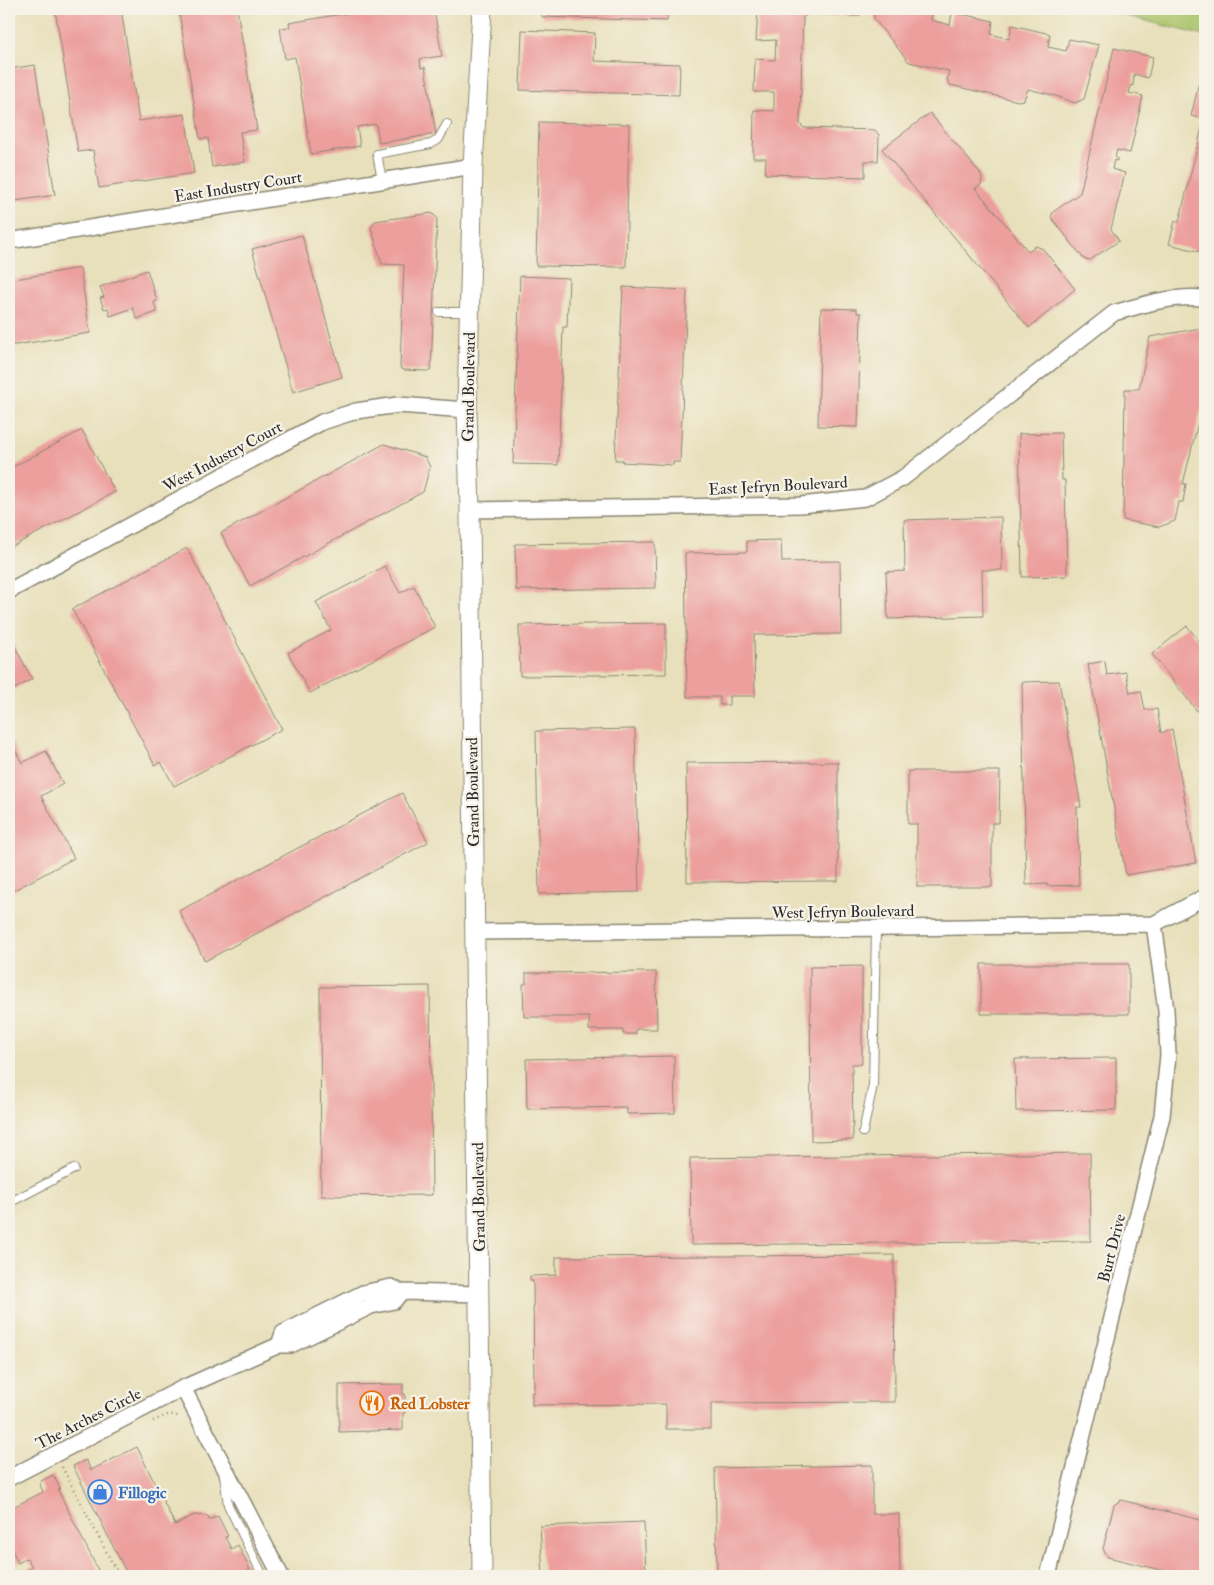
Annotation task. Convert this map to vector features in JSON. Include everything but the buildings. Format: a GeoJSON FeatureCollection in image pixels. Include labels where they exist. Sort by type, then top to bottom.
{"type":"FeatureCollection","features":[{"type":"Feature","properties":{"kind":"street","name":"Grand Boulevard"},"geometry":{"type":"LineString","coordinates":[[482,9],[473,166],[467,410],[470,510],[482,1576]]}},
{"type":"Feature","properties":{"kind":"street","name":"East Industry Court"},"geometry":{"type":"LineString","coordinates":[[9,241],[473,166]]}},
{"type":"Feature","properties":{"kind":"street","name":"East Jefryn Boulevard"},"geometry":{"type":"LineString","coordinates":[[470,510],[801,505],[865,498],[903,478],[1114,313],[1153,301],[1190,296],[1205,298]]}},
{"type":"Feature","properties":{"kind":"street","name":"West Industry Court"},"geometry":{"type":"LineString","coordinates":[[9,591],[322,422],[356,411],[398,405],[467,410]]}},
{"type":"Feature","properties":{"kind":"street","name":"West Jefryn Boulevard"},"geometry":{"type":"LineString","coordinates":[[474,932],[876,929],[1154,924],[1205,897]]}},
{"type":"Feature","properties":{"kind":"street","name":"Burt Drive"},"geometry":{"type":"LineString","coordinates":[[1048,1576],[1162,1116],[1168,1055],[1166,1010],[1154,924]]}},
{"type":"Feature","properties":{"kind":"street","name":"The Arches Circle"},"geometry":{"type":"LineString","coordinates":[[9,1478],[59,1460],[183,1388],[279,1345],[283,1334],[363,1293],[391,1287],[401,1292],[479,1294]]}},
{"type":"Feature","properties":{"kind":"street"},"geometry":{"type":"LineString","coordinates":[[183,1388],[281,1576]]}},
{"type":"Feature","properties":{"kind":"lane"},"geometry":{"type":"LineString","coordinates":[[382,180],[376,154],[432,144],[438,140],[447,124]]}},
{"type":"Feature","properties":{"kind":"lane"},"geometry":{"type":"LineString","coordinates":[[439,312],[469,312]]}},
{"type":"Feature","properties":{"kind":"lane"},"geometry":{"type":"LineString","coordinates":[[863,1132],[873,1085],[876,929]]}},
{"type":"Feature","properties":{"kind":"lane"},"geometry":{"type":"LineString","coordinates":[[9,1203],[74,1170]]}},
{"type":"Feature","properties":{"kind":"lane"},"geometry":{"type":"LineString","coordinates":[[222,1466],[228,1505],[263,1576]]}},
{"type":"Feature","properties":{"kind":"path"},"geometry":{"type":"LineString","coordinates":[[151,1422],[170,1414],[180,1416],[187,1423]]}},
{"type":"Feature","properties":{"kind":"path"},"geometry":{"type":"LineString","coordinates":[[55,1471],[59,1460]]}},
{"type":"Feature","properties":{"kind":"path"},"geometry":{"type":"LineString","coordinates":[[59,1460],[119,1576]]}},
{"type":"Feature","properties":{"kind":"green space"},"geometry":{"type":"Polygon","coordinates":[[[1100,9],[1165,9],[1205,18],[1205,36],[1100,9]]]}},
{"type":"Feature","properties":{"kind":"place","name":"Red Lobster"},"geometry":{"type":"Point","coordinates":[372,1403]}},
{"type":"Feature","properties":{"kind":"place","name":"Fillogic"},"geometry":{"type":"Point","coordinates":[100,1492]}}]}
